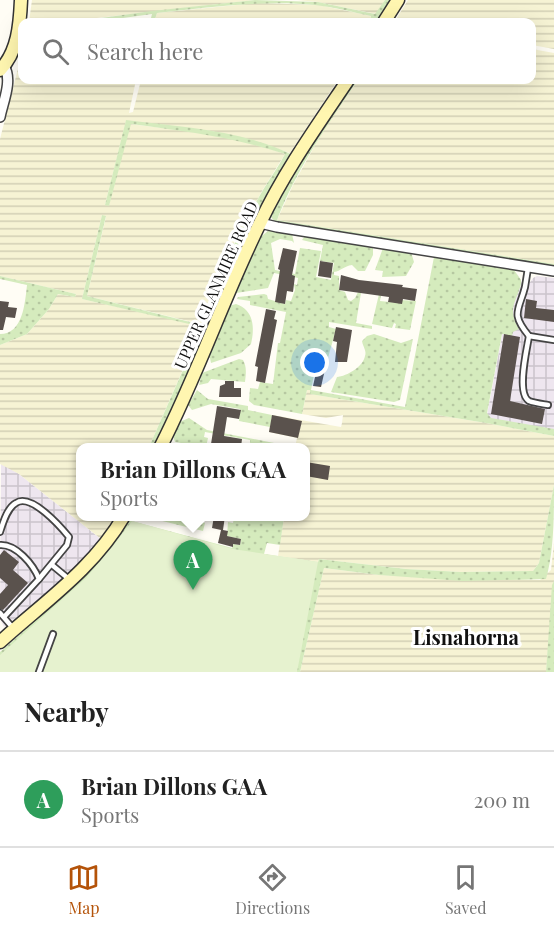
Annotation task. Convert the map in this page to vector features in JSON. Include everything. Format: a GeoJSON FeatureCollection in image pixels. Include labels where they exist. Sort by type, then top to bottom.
{"type":"FeatureCollection","features":[{"type":"Feature","properties":{"kind":"main road"},"geometry":{"type":"LineString","coordinates":[[19,18],[21,0]]}},
{"type":"Feature","properties":{"kind":"main road"},"geometry":{"type":"LineString","coordinates":[[387,18],[398,0]]}},
{"type":"Feature","properties":{"kind":"main road"},"geometry":{"type":"LineString","coordinates":[[2,68],[17,39],[18,29]]}},
{"type":"Feature","properties":{"kind":"main road","name":"UPPER GLANMIRE ROAD"},"geometry":{"type":"LineString","coordinates":[[162,443],[200,363],[260,222],[282,180],[345,84]]}},
{"type":"Feature","properties":{"kind":"main road"},"geometry":{"type":"LineString","coordinates":[[0,642],[72,582],[106,543],[121,521]]}},
{"type":"Feature","properties":{"kind":"street"},"geometry":{"type":"LineString","coordinates":[[0,117],[8,81],[6,69],[2,68]]}},
{"type":"Feature","properties":{"kind":"street"},"geometry":{"type":"LineString","coordinates":[[260,222],[277,227],[554,271]]}},
{"type":"Feature","properties":{"kind":"lane"},"geometry":{"type":"LineString","coordinates":[[528,268],[525,288],[517,309],[519,322],[529,336],[522,385],[523,394],[528,400],[548,405]]}},
{"type":"Feature","properties":{"kind":"lane"},"geometry":{"type":"LineString","coordinates":[[529,336],[554,340]]}},
{"type":"Feature","properties":{"kind":"lane"},"geometry":{"type":"LineString","coordinates":[[0,532],[6,515],[15,503],[23,501],[35,505],[61,526],[69,537],[68,545],[52,564],[2,615],[14,630]]}},
{"type":"Feature","properties":{"kind":"lane"},"geometry":{"type":"LineString","coordinates":[[0,545],[8,545],[14,549],[30,563],[39,579]]}},
{"type":"Feature","properties":{"kind":"lane"},"geometry":{"type":"LineString","coordinates":[[52,564],[72,582]]}},
{"type":"Feature","properties":{"kind":"lane"},"geometry":{"type":"LineString","coordinates":[[39,672],[53,634]]}},
{"type":"Feature","properties":{"kind":"shaded area"},"geometry":{"type":"Polygon","coordinates":[[[32,0],[255,0],[97,18],[30,18],[32,0]]]}},
{"type":"Feature","properties":{"kind":"shaded area"},"geometry":{"type":"Polygon","coordinates":[[[297,0],[385,0],[376,14],[297,0]]]}},
{"type":"Feature","properties":{"kind":"shaded area"},"geometry":{"type":"Polygon","coordinates":[[[408,0],[554,0],[554,49],[536,46],[536,18],[397,18],[408,0]]]}},
{"type":"Feature","properties":{"kind":"shaded area"},"geometry":{"type":"Polygon","coordinates":[[[257,3],[319,5],[371,16],[370,18],[155,18],[157,13],[257,3]]]}},
{"type":"Feature","properties":{"kind":"shaded area"},"geometry":{"type":"Polygon","coordinates":[[[536,50],[554,53],[554,264],[277,220],[293,185],[324,129],[355,84],[536,84],[536,50]]]}},
{"type":"Feature","properties":{"kind":"shaded area"},"geometry":{"type":"Polygon","coordinates":[[[18,69],[18,84],[135,84],[129,113],[133,112],[140,84],[335,84],[290,153],[211,131],[126,121],[105,205],[109,205],[130,124],[211,134],[257,144],[285,154],[234,243],[204,325],[87,296],[106,217],[102,215],[82,299],[202,326],[151,443],[76,443],[76,519],[19,474],[0,464],[0,345],[27,334],[49,309],[58,294],[75,297],[76,294],[0,276],[0,139],[18,69]]]}},
{"type":"Feature","properties":{"kind":"shaded area"},"geometry":{"type":"Polygon","coordinates":[[[514,272],[522,284],[528,285],[537,276],[554,278],[554,432],[486,420],[514,272]]]}},
{"type":"Feature","properties":{"kind":"shaded area"},"geometry":{"type":"Polygon","coordinates":[[[307,390],[311,390],[310,394],[554,436],[554,485],[539,563],[533,571],[461,572],[406,569],[319,559],[318,562],[278,556],[283,521],[310,521],[310,443],[296,443],[297,438],[269,432],[272,415],[341,427],[343,415],[326,418],[302,414],[307,390]]]}},
{"type":"Feature","properties":{"kind":"shaded area"},"geometry":{"type":"Polygon","coordinates":[[[1,463],[19,474],[101,539],[64,580],[4,627],[0,619],[1,463]]]}},
{"type":"Feature","properties":{"kind":"shaded area"},"geometry":{"type":"Polygon","coordinates":[[[78,521],[112,521],[101,539],[78,521]]]}},
{"type":"Feature","properties":{"kind":"shaded area"},"geometry":{"type":"Polygon","coordinates":[[[554,543],[554,581],[546,672],[300,672],[324,568],[379,575],[540,580],[551,570],[554,543]]]}},
{"type":"Feature","properties":{"kind":"green space"},"geometry":{"type":"Polygon","coordinates":[[[255,0],[318,2],[375,14],[385,0],[391,0],[379,18],[329,7],[275,3],[157,13],[155,18],[151,18],[152,14],[101,18],[255,0]]]}},
{"type":"Feature","properties":{"kind":"green space"},"geometry":{"type":"Polygon","coordinates":[[[350,84],[355,84],[303,165],[277,220],[554,264],[554,268],[276,223],[270,216],[275,202],[350,84]]]}},
{"type":"Feature","properties":{"kind":"green space"},"geometry":{"type":"Polygon","coordinates":[[[126,120],[233,135],[293,155],[212,314],[208,315],[231,251],[285,154],[228,139],[131,124],[109,206],[105,205],[126,120]]]}},
{"type":"Feature","properties":{"kind":"green space"},"geometry":{"type":"Polygon","coordinates":[[[102,215],[106,216],[87,296],[206,326],[203,342],[158,443],[151,443],[202,327],[82,299],[102,215]]]}},
{"type":"Feature","properties":{"kind":"green space"},"geometry":{"type":"Polygon","coordinates":[[[268,231],[292,234],[294,243],[280,239],[271,243],[275,270],[295,274],[300,248],[321,251],[316,277],[331,280],[334,263],[320,261],[323,245],[302,240],[305,236],[373,247],[373,255],[365,271],[358,271],[352,265],[334,272],[334,275],[339,276],[339,290],[345,292],[348,300],[355,298],[358,292],[361,293],[356,323],[372,326],[372,329],[329,322],[329,327],[336,329],[326,365],[316,364],[311,390],[405,407],[434,257],[514,270],[521,280],[513,311],[519,329],[513,332],[512,336],[502,334],[487,413],[491,418],[554,429],[554,436],[310,394],[310,390],[307,390],[302,414],[254,405],[249,401],[250,388],[258,389],[260,382],[273,384],[278,343],[280,343],[286,312],[250,305],[250,301],[237,299],[264,294],[268,299],[285,304],[286,300],[291,301],[295,290],[294,284],[297,285],[298,278],[274,273],[268,288],[234,292],[258,239],[268,231]]]}},
{"type":"Feature","properties":{"kind":"green space"},"geometry":{"type":"Polygon","coordinates":[[[383,248],[411,252],[414,262],[406,276],[382,277],[383,271],[375,270],[383,248]]]}},
{"type":"Feature","properties":{"kind":"green space"},"geometry":{"type":"Polygon","coordinates":[[[0,276],[76,294],[75,297],[58,294],[49,309],[27,334],[0,345],[0,334],[8,333],[18,323],[27,285],[0,279],[0,276]]]}},
{"type":"Feature","properties":{"kind":"green space"},"geometry":{"type":"Polygon","coordinates":[[[379,294],[381,295],[380,301],[399,303],[400,300],[416,301],[410,330],[395,328],[394,323],[392,328],[372,324],[379,294]]]}},
{"type":"Feature","properties":{"kind":"green space"},"geometry":{"type":"Polygon","coordinates":[[[236,304],[250,315],[252,320],[251,344],[241,353],[211,363],[210,358],[207,358],[229,306],[236,304]]]}},
{"type":"Feature","properties":{"kind":"green space"},"geometry":{"type":"Polygon","coordinates":[[[374,334],[401,343],[413,339],[400,400],[394,402],[331,392],[337,377],[350,373],[364,360],[365,351],[362,341],[374,334]]]}},
{"type":"Feature","properties":{"kind":"green space"},"geometry":{"type":"Polygon","coordinates":[[[239,359],[243,360],[245,365],[245,382],[211,379],[208,383],[199,385],[202,373],[239,359]]]}},
{"type":"Feature","properties":{"kind":"green space"},"geometry":{"type":"Polygon","coordinates":[[[197,390],[208,399],[248,406],[248,410],[272,415],[270,427],[239,421],[240,409],[211,404],[192,410],[188,405],[197,390]]]}},
{"type":"Feature","properties":{"kind":"green space"},"geometry":{"type":"Polygon","coordinates":[[[189,418],[207,430],[274,443],[250,443],[250,440],[205,432],[204,437],[208,438],[207,443],[175,442],[173,436],[170,435],[177,423],[189,418]]]}},
{"type":"Feature","properties":{"kind":"green space"},"geometry":{"type":"Polygon","coordinates":[[[554,485],[552,545],[546,579],[463,581],[379,575],[324,568],[300,672],[0,672],[0,652],[24,631],[23,629],[127,521],[232,548],[233,544],[240,545],[241,539],[227,536],[228,522],[283,521],[280,545],[267,543],[264,554],[318,562],[319,559],[406,569],[461,572],[533,571],[539,563],[554,485]]]}},
{"type":"Feature","properties":{"kind":"green space"},"geometry":{"type":"Polygon","coordinates":[[[132,521],[233,549],[318,562],[297,672],[0,672],[0,655],[86,578],[132,521]]]}},
{"type":"Feature","properties":{"kind":"green space"},"geometry":{"type":"Polygon","coordinates":[[[162,521],[201,521],[205,523],[203,531],[162,521]]]}},
{"type":"Feature","properties":{"kind":"green space"},"geometry":{"type":"Polygon","coordinates":[[[554,581],[554,672],[546,672],[552,585],[554,581]]]}},
{"type":"Feature","properties":{"kind":"building"},"geometry":{"type":"Polygon","coordinates":[[[283,248],[297,251],[292,275],[295,276],[293,292],[287,291],[285,304],[275,302],[280,270],[278,269],[283,248]]]}},
{"type":"Feature","properties":{"kind":"building"},"geometry":{"type":"Polygon","coordinates":[[[320,261],[333,263],[331,278],[318,276],[320,261]]]}},
{"type":"Feature","properties":{"kind":"building"},"geometry":{"type":"Polygon","coordinates":[[[341,275],[417,289],[415,301],[403,299],[402,304],[388,302],[389,297],[339,290],[341,275]]]}},
{"type":"Feature","properties":{"kind":"building"},"geometry":{"type":"Polygon","coordinates":[[[526,299],[537,301],[536,308],[554,310],[554,322],[524,318],[526,299]]]}},
{"type":"Feature","properties":{"kind":"building"},"geometry":{"type":"Polygon","coordinates":[[[0,301],[9,302],[8,307],[17,308],[15,318],[6,317],[3,330],[0,330],[0,301]]]}},
{"type":"Feature","properties":{"kind":"building"},"geometry":{"type":"Polygon","coordinates":[[[266,309],[276,311],[274,319],[277,320],[265,383],[256,381],[258,367],[255,366],[266,309]]]}},
{"type":"Feature","properties":{"kind":"building"},"geometry":{"type":"Polygon","coordinates":[[[336,327],[352,330],[347,362],[335,362],[337,342],[333,341],[336,327]]]}},
{"type":"Feature","properties":{"kind":"building"},"geometry":{"type":"Polygon","coordinates":[[[504,334],[520,337],[510,401],[545,409],[542,424],[491,414],[504,334]]]}},
{"type":"Feature","properties":{"kind":"building"},"geometry":{"type":"Polygon","coordinates":[[[318,364],[326,365],[321,387],[313,386],[318,364]]]}},
{"type":"Feature","properties":{"kind":"building"},"geometry":{"type":"Polygon","coordinates":[[[225,381],[234,381],[234,388],[241,388],[241,397],[219,397],[220,386],[225,384],[225,381]]]}},
{"type":"Feature","properties":{"kind":"building"},"geometry":{"type":"Polygon","coordinates":[[[217,406],[241,410],[239,419],[227,417],[224,436],[242,439],[242,443],[211,443],[217,406]]]}},
{"type":"Feature","properties":{"kind":"building"},"geometry":{"type":"Polygon","coordinates":[[[272,415],[302,421],[298,438],[269,432],[272,415]]]}},
{"type":"Feature","properties":{"kind":"building"},"geometry":{"type":"Polygon","coordinates":[[[310,463],[330,466],[328,480],[310,477],[310,463]]]}},
{"type":"Feature","properties":{"kind":"building"},"geometry":{"type":"Polygon","coordinates":[[[213,521],[224,521],[223,530],[228,531],[227,536],[241,539],[240,545],[233,544],[233,547],[218,543],[221,530],[212,528],[213,521]]]}},
{"type":"Feature","properties":{"kind":"building"},"geometry":{"type":"Polygon","coordinates":[[[4,550],[19,562],[13,570],[28,583],[3,610],[0,609],[0,594],[8,585],[0,578],[0,555],[4,550]]]}},
{"type":"Feature","properties":{"kind":"place","name":"Brian Dillons GAA"},"geometry":{"type":"Point","coordinates":[193,590]}},
{"type":"Feature","properties":{"kind":"district","name":"Lisnahorna"},"geometry":{"type":"Point","coordinates":[466,638]}}]}
